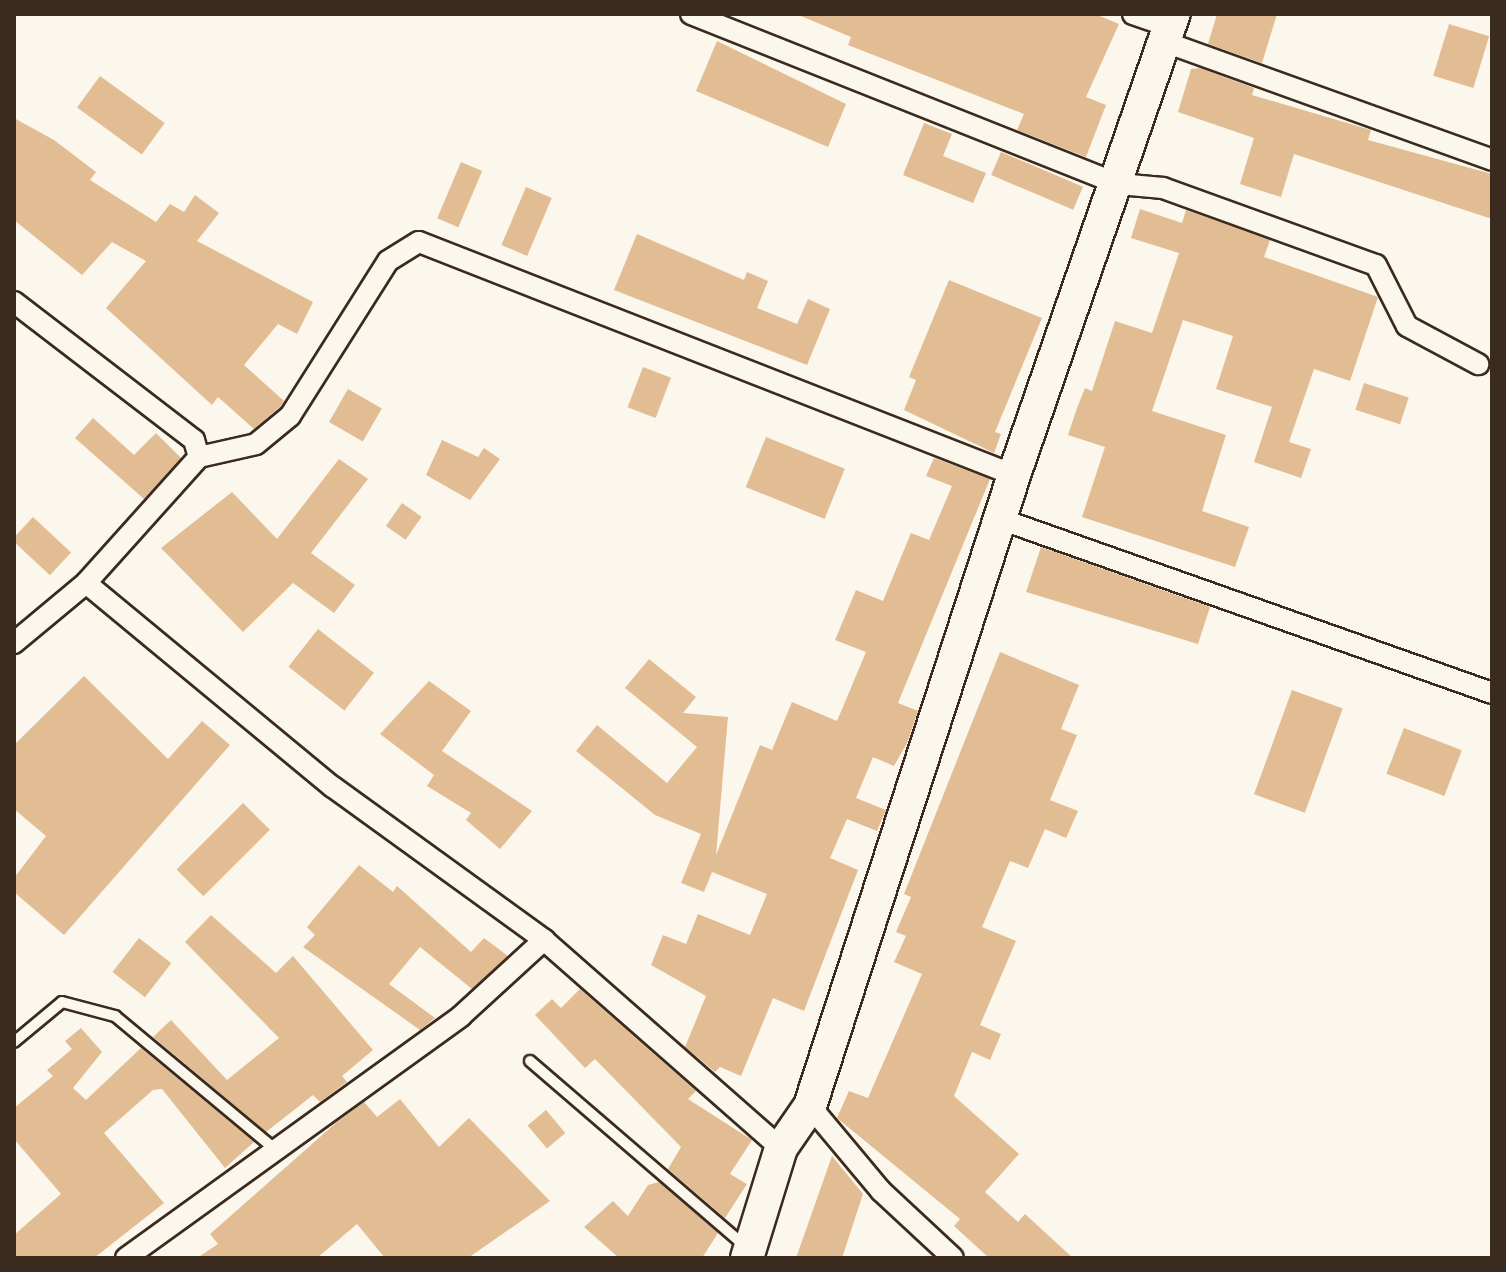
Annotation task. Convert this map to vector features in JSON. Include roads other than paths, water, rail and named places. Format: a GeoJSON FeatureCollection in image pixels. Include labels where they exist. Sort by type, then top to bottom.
{"type":"FeatureCollection","features":[{"type":"Feature","properties":{"kind":"main road"},"geometry":{"type":"LineString","coordinates":[[748,1254],[781,1148],[810,1106],[1003,520],[1014,475],[1119,184],[1169,28]]}},
{"type":"Feature","properties":{"kind":"street"},"geometry":{"type":"LineString","coordinates":[[691,14],[1119,184],[1163,188],[1376,265],[1407,326],[1478,364]]}},
{"type":"Feature","properties":{"kind":"street"},"geometry":{"type":"LineString","coordinates":[[1133,14],[1492,160]]}},
{"type":"Feature","properties":{"kind":"street"},"geometry":{"type":"LineString","coordinates":[[199,457],[256,444],[290,416],[388,261],[419,242],[1014,475]]}},
{"type":"Feature","properties":{"kind":"street"},"geometry":{"type":"LineString","coordinates":[[14,302],[194,440],[199,457],[194,471],[86,583],[14,643]]}},
{"type":"Feature","properties":{"kind":"street"},"geometry":{"type":"LineString","coordinates":[[1003,520],[1492,693]]}},
{"type":"Feature","properties":{"kind":"street"},"geometry":{"type":"LineString","coordinates":[[86,583],[333,787],[544,940],[781,1148]]}},
{"type":"Feature","properties":{"kind":"street"},"geometry":{"type":"LineString","coordinates":[[126,1258],[279,1153],[461,1016],[544,940]]}},
{"type":"Feature","properties":{"kind":"street"},"geometry":{"type":"LineString","coordinates":[[810,1106],[881,1191],[953,1258]]}},
{"type":"Feature","properties":{"kind":"lane"},"geometry":{"type":"LineString","coordinates":[[14,1042],[62,1002],[115,1016],[279,1153]]}},
{"type":"Feature","properties":{"kind":"lane"},"geometry":{"type":"LineString","coordinates":[[530,1061],[748,1254]]}}]}
